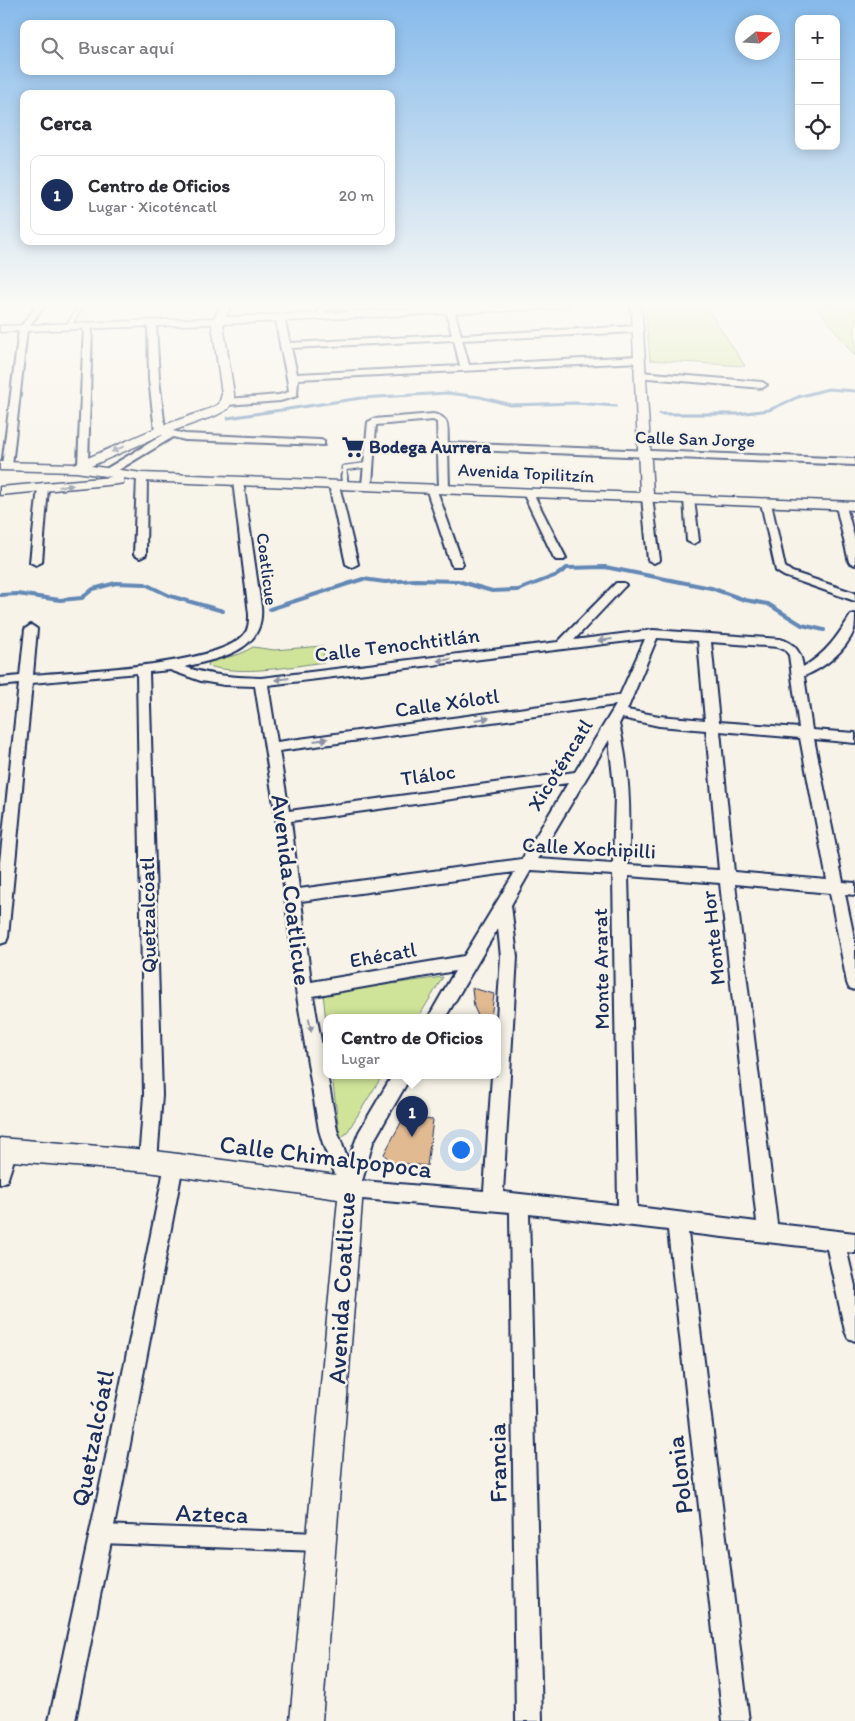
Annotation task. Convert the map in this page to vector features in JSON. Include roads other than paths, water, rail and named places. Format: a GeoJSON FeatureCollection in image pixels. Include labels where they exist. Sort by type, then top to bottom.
{"type":"FeatureCollection","features":[{"type":"Feature","properties":{"kind":"street"},"geometry":{"type":"LineString","coordinates":[[15,385],[3,466],[80,466],[139,477]]}},
{"type":"Feature","properties":{"kind":"street"},"geometry":{"type":"LineString","coordinates":[[80,466],[85,385]]}},
{"type":"Feature","properties":{"kind":"street"},"geometry":{"type":"LineString","coordinates":[[155,385],[165,433]]}},
{"type":"Feature","properties":{"kind":"street"},"geometry":{"type":"LineString","coordinates":[[227,385],[227,402]]}},
{"type":"Feature","properties":{"kind":"street"},"geometry":{"type":"LineString","coordinates":[[80,466],[165,433],[213,412],[227,402],[291,396],[295,391],[294,385]]}},
{"type":"Feature","properties":{"kind":"street"},"geometry":{"type":"LineString","coordinates":[[640,385],[646,497],[654,560]]}},
{"type":"Feature","properties":{"kind":"street"},"geometry":{"type":"LineString","coordinates":[[367,485],[370,426],[374,422],[439,418],[442,422],[443,446],[437,488],[457,564]]}},
{"type":"Feature","properties":{"kind":"street"},"geometry":{"type":"LineString","coordinates":[[108,472],[165,433],[186,437],[320,443]]}},
{"type":"Feature","properties":{"kind":"street","name":"Calle San Jorge"},"geometry":{"type":"LineString","coordinates":[[443,446],[855,462]]}},
{"type":"Feature","properties":{"kind":"street"},"geometry":{"type":"LineString","coordinates":[[0,491],[101,483],[139,477]]}},
{"type":"Feature","properties":{"kind":"street"},"geometry":{"type":"LineString","coordinates":[[139,477],[140,555]]}},
{"type":"Feature","properties":{"kind":"street","name":"Avenida Topilitzín"},"geometry":{"type":"LineString","coordinates":[[139,477],[848,506]]}},
{"type":"Feature","properties":{"kind":"street","name":"Coatlicue"},"geometry":{"type":"LineString","coordinates":[[172,666],[232,648],[250,636],[256,616],[238,481]]}},
{"type":"Feature","properties":{"kind":"street"},"geometry":{"type":"LineString","coordinates":[[339,485],[352,564]]}},
{"type":"Feature","properties":{"kind":"street"},"geometry":{"type":"LineString","coordinates":[[36,562],[43,488]]}},
{"type":"Feature","properties":{"kind":"street"},"geometry":{"type":"LineString","coordinates":[[528,493],[560,558]]}},
{"type":"Feature","properties":{"kind":"street"},"geometry":{"type":"LineString","coordinates":[[689,499],[693,541]]}},
{"type":"Feature","properties":{"kind":"street"},"geometry":{"type":"LineString","coordinates":[[766,502],[780,569],[788,574],[855,597]]}},
{"type":"Feature","properties":{"kind":"street"},"geometry":{"type":"LineString","coordinates":[[848,506],[855,562]]}},
{"type":"Feature","properties":{"kind":"street"},"geometry":{"type":"LineString","coordinates":[[562,645],[620,585]]}},
{"type":"Feature","properties":{"kind":"street"},"geometry":{"type":"LineString","coordinates":[[855,618],[836,650],[820,664],[798,674],[806,734],[855,983]]}},
{"type":"Feature","properties":{"kind":"street"},"geometry":{"type":"LineString","coordinates":[[0,937],[31,628]]}},
{"type":"Feature","properties":{"kind":"street","name":"Calle Tenochtitlán"},"geometry":{"type":"LineString","coordinates":[[0,682],[172,666],[201,677],[224,681],[261,682],[654,634],[780,643],[789,647],[795,655],[798,674]]}},
{"type":"Feature","properties":{"kind":"street","name":"Xicoténcatl"},"geometry":{"type":"LineString","coordinates":[[438,1014],[579,776],[616,718],[654,634]]}},
{"type":"Feature","properties":{"kind":"street","name":"Monte Hor"},"geometry":{"type":"LineString","coordinates":[[704,638],[728,877],[768,1232]]}},
{"type":"Feature","properties":{"kind":"street","name":"Quetzalcóatl"},"geometry":{"type":"LineString","coordinates":[[143,668],[152,1095],[148,1161]]}},
{"type":"Feature","properties":{"kind":"street","name":"Avenida Coatlicue"},"geometry":{"type":"LineString","coordinates":[[261,682],[283,817],[304,990],[328,1130],[333,1147],[351,1189],[306,1721]]}},
{"type":"Feature","properties":{"kind":"street","name":"Calle Xólotl"},"geometry":{"type":"LineString","coordinates":[[273,747],[626,699]]}},
{"type":"Feature","properties":{"kind":"street"},"geometry":{"type":"LineString","coordinates":[[616,718],[855,738]]}},
{"type":"Feature","properties":{"kind":"street","name":"Monte Ararat"},"geometry":{"type":"LineString","coordinates":[[616,718],[624,814],[620,870],[628,1216]]}},
{"type":"Feature","properties":{"kind":"street","name":"Tláloc"},"geometry":{"type":"LineString","coordinates":[[283,817],[579,776]]}},
{"type":"Feature","properties":{"kind":"street","name":"Calle Xochipilli"},"geometry":{"type":"LineString","coordinates":[[292,896],[527,864],[728,877],[855,889]]}},
{"type":"Feature","properties":{"kind":"street"},"geometry":{"type":"LineString","coordinates":[[501,1078],[509,956],[503,904]]}},
{"type":"Feature","properties":{"kind":"street","name":"Ehécatl"},"geometry":{"type":"LineString","coordinates":[[304,990],[470,962]]}},
{"type":"Feature","properties":{"kind":"street"},"geometry":{"type":"LineString","coordinates":[[351,1189],[359,1155],[366,1138],[400,1079]]}},
{"type":"Feature","properties":{"kind":"street"},"geometry":{"type":"LineString","coordinates":[[493,1201],[501,1079]]}},
{"type":"Feature","properties":{"kind":"street"},"geometry":{"type":"LineString","coordinates":[[0,1175],[4,1150]]}},
{"type":"Feature","properties":{"kind":"street","name":"Calle Chimalpopoca"},"geometry":{"type":"LineString","coordinates":[[4,1150],[148,1161],[351,1189],[519,1203],[845,1242]]}},
{"type":"Feature","properties":{"kind":"street","name":"Quetzalcóatl"},"geometry":{"type":"LineString","coordinates":[[62,1721],[174,1165]]}},
{"type":"Feature","properties":{"kind":"street","name":"Francia"},"geometry":{"type":"LineString","coordinates":[[519,1203],[530,1721]]}},
{"type":"Feature","properties":{"kind":"street","name":"Polonia"},"geometry":{"type":"LineString","coordinates":[[677,1223],[736,1721]]}},
{"type":"Feature","properties":{"kind":"street"},"geometry":{"type":"LineString","coordinates":[[845,1242],[855,1331]]}},
{"type":"Feature","properties":{"kind":"street","name":"Azteca"},"geometry":{"type":"LineString","coordinates":[[100,1534],[322,1542]]}},
{"type":"Feature","properties":{"kind":"lane"},"geometry":{"type":"LineString","coordinates":[[339,485],[346,466],[368,465]]}},
{"type":"Feature","properties":{"kind":"waterway"},"geometry":{"type":"LineString","coordinates":[[660,414],[738,414],[769,410],[798,397],[828,389],[855,391]]}},
{"type":"Feature","properties":{"kind":"waterway"},"geometry":{"type":"LineString","coordinates":[[228,418],[361,398],[447,393],[480,397],[511,405],[576,403],[616,406]]}},
{"type":"Feature","properties":{"kind":"waterway"},"geometry":{"type":"LineString","coordinates":[[270,609],[363,579],[385,582],[415,580],[458,581],[492,591],[518,590],[557,575],[567,568],[605,567],[711,588],[745,600],[768,604],[802,625],[824,630]]}},
{"type":"Feature","properties":{"kind":"waterway"},"geometry":{"type":"LineString","coordinates":[[0,595],[17,594],[60,600],[82,598],[93,589],[116,583],[145,584],[170,596],[223,611]]}},
{"type":"Feature","properties":{"kind":"place","name":"Bodega Aurrera"},"geometry":{"type":"Point","coordinates":[353,447]}},
{"type":"Feature","properties":{"kind":"place","name":"Centro de Oficios"},"geometry":{"type":"Point","coordinates":[412,1137]}}]}
